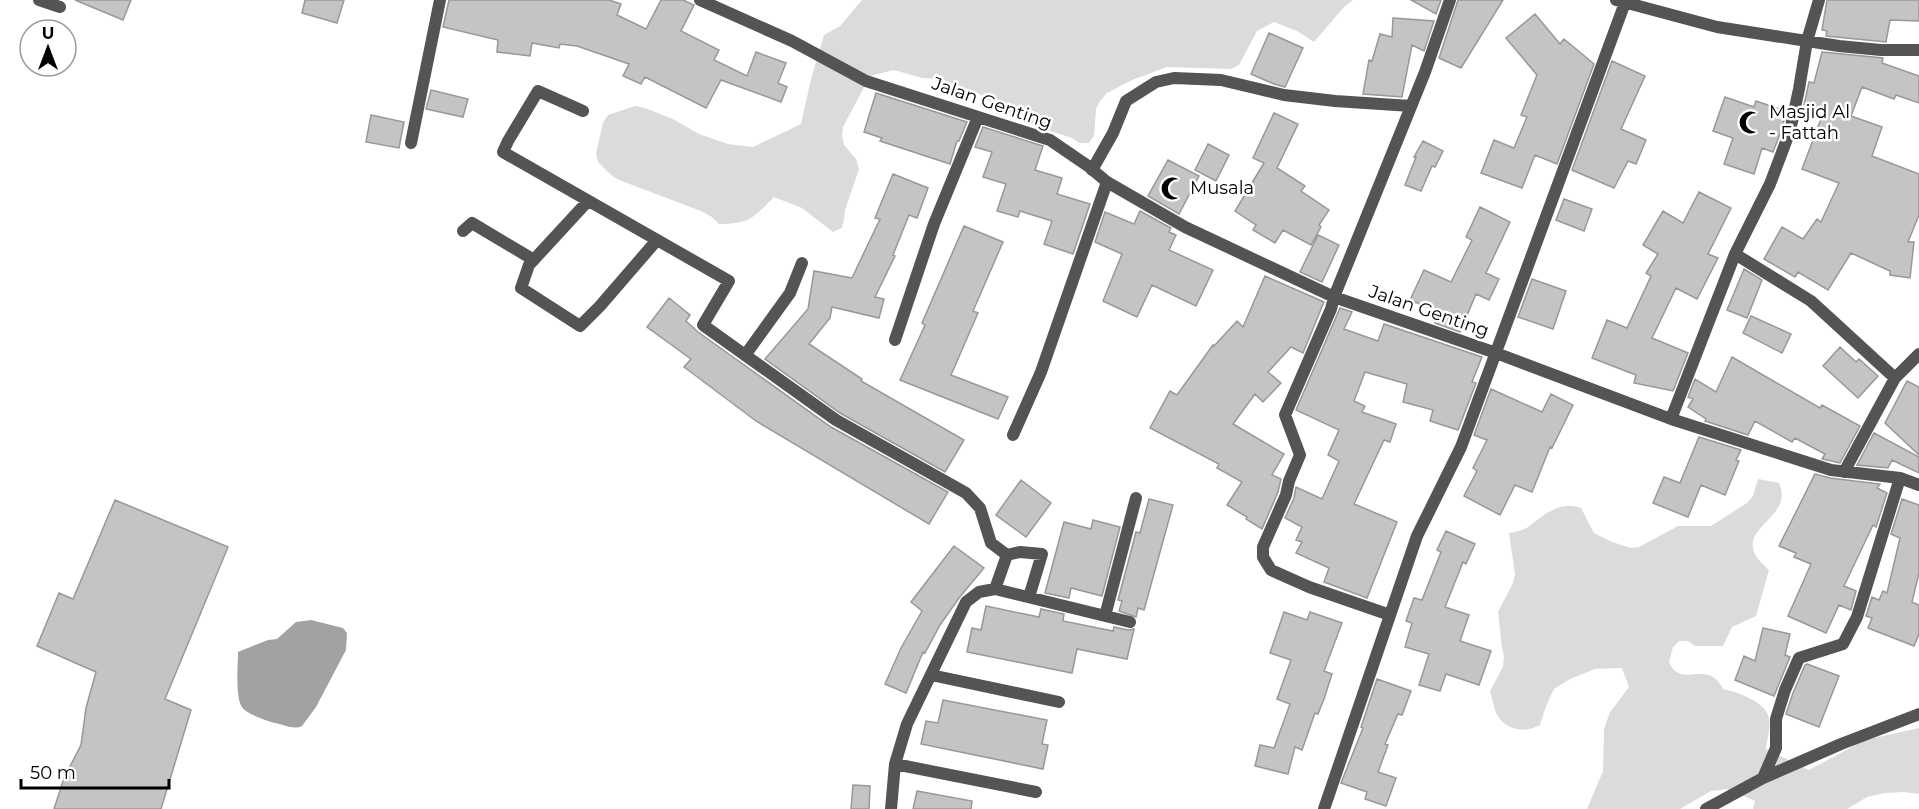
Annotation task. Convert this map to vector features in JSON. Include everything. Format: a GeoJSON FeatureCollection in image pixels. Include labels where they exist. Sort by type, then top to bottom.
{"type":"FeatureCollection","features":[{"type":"Feature","properties":{"kind":"street"},"geometry":{"type":"LineString","coordinates":[[39,0],[60,7]]}},
{"type":"Feature","properties":{"kind":"street"},"geometry":{"type":"LineString","coordinates":[[411,143],[440,0]]}},
{"type":"Feature","properties":{"kind":"street","name":"Jalan Genting"},"geometry":{"type":"LineString","coordinates":[[700,0],[792,41],[866,81],[1050,141],[1107,182],[1185,227],[1334,297],[1496,353],[1671,419],[1801,461],[1830,470],[1900,478],[1919,484]]}},
{"type":"Feature","properties":{"kind":"street"},"geometry":{"type":"LineString","coordinates":[[1390,615],[1308,586],[1271,570],[1263,557],[1263,547],[1286,495],[1300,455],[1286,415],[1331,309],[1425,72],[1450,0]]}},
{"type":"Feature","properties":{"kind":"street"},"geometry":{"type":"LineString","coordinates":[[1671,419],[1735,254],[1770,184],[1790,131],[1807,41],[1819,0]]}},
{"type":"Feature","properties":{"kind":"street"},"geometry":{"type":"LineString","coordinates":[[1324,809],[1417,536],[1461,447],[1622,1],[1717,27],[1881,50],[1919,50]]}},
{"type":"Feature","properties":{"kind":"street"},"geometry":{"type":"LineString","coordinates":[[1092,170],[1113,133],[1126,101],[1156,82],[1174,78],[1221,80],[1284,95],[1411,106]]}},
{"type":"Feature","properties":{"kind":"street"},"geometry":{"type":"LineString","coordinates":[[583,111],[538,91],[503,152],[729,281],[703,325],[836,420],[966,493],[980,508],[991,543],[1007,555],[1020,552],[1042,554],[1029,597]]}},
{"type":"Feature","properties":{"kind":"street"},"geometry":{"type":"LineString","coordinates":[[895,340],[934,224],[978,117]]}},
{"type":"Feature","properties":{"kind":"street"},"geometry":{"type":"LineString","coordinates":[[1013,435],[1041,372],[1107,182]]}},
{"type":"Feature","properties":{"kind":"street"},"geometry":{"type":"LineString","coordinates":[[588,201],[529,265],[521,288],[580,326],[657,240]]}},
{"type":"Feature","properties":{"kind":"street"},"geometry":{"type":"LineString","coordinates":[[463,231],[472,223],[534,260]]}},
{"type":"Feature","properties":{"kind":"street"},"geometry":{"type":"LineString","coordinates":[[1735,254],[1811,301],[1895,378]]}},
{"type":"Feature","properties":{"kind":"street"},"geometry":{"type":"LineString","coordinates":[[746,354],[790,293],[802,263]]}},
{"type":"Feature","properties":{"kind":"street"},"geometry":{"type":"LineString","coordinates":[[1844,472],[1895,378],[1919,354]]}},
{"type":"Feature","properties":{"kind":"street"},"geometry":{"type":"LineString","coordinates":[[1763,778],[1776,748],[1776,719],[1785,690],[1799,658],[1843,644],[1857,617],[1900,478]]}},
{"type":"Feature","properties":{"kind":"street"},"geometry":{"type":"LineString","coordinates":[[1105,615],[1136,498]]}},
{"type":"Feature","properties":{"kind":"street"},"geometry":{"type":"LineString","coordinates":[[995,589],[1007,555]]}},
{"type":"Feature","properties":{"kind":"street"},"geometry":{"type":"LineString","coordinates":[[891,809],[895,764],[907,724],[966,602],[978,592],[995,589],[1130,622]]}},
{"type":"Feature","properties":{"kind":"street"},"geometry":{"type":"LineString","coordinates":[[931,675],[1059,702]]}},
{"type":"Feature","properties":{"kind":"street"},"geometry":{"type":"LineString","coordinates":[[1706,809],[1763,778],[1841,744],[1919,714]]}},
{"type":"Feature","properties":{"kind":"street"},"geometry":{"type":"LineString","coordinates":[[895,764],[1036,792]]}},
{"type":"Feature","properties":{"kind":"shaded area"},"geometry":{"type":"Polygon","coordinates":[[[862,0],[1353,0],[1344,7],[1314,42],[1297,31],[1274,22],[1257,31],[1239,65],[1231,69],[1167,67],[1132,80],[1107,93],[1096,109],[1094,136],[1089,143],[1079,143],[1072,138],[1035,126],[1001,109],[978,93],[941,79],[922,78],[894,70],[870,76],[843,127],[844,145],[856,159],[859,169],[845,210],[842,228],[833,232],[802,208],[774,197],[761,210],[744,221],[719,224],[701,211],[619,180],[598,162],[596,153],[603,123],[608,115],[635,106],[673,119],[699,134],[728,144],[753,147],[801,124],[824,35],[840,26],[862,0]]]}},
{"type":"Feature","properties":{"kind":"shaded area"},"geometry":{"type":"Polygon","coordinates":[[[1758,479],[1779,483],[1782,494],[1776,511],[1757,532],[1754,540],[1755,554],[1769,570],[1756,616],[1732,627],[1723,646],[1695,646],[1688,641],[1679,641],[1673,647],[1669,662],[1674,670],[1681,674],[1712,676],[1723,689],[1742,695],[1761,705],[1769,719],[1766,749],[1809,770],[1865,740],[1919,728],[1919,794],[1885,793],[1867,797],[1847,809],[1753,809],[1755,801],[1727,789],[1711,791],[1680,809],[1587,809],[1603,771],[1604,729],[1610,712],[1629,687],[1622,668],[1595,669],[1570,679],[1554,689],[1540,725],[1534,728],[1514,728],[1498,717],[1490,691],[1503,667],[1504,656],[1498,612],[1513,583],[1515,574],[1509,533],[1526,528],[1559,507],[1573,506],[1581,508],[1594,533],[1631,548],[1639,547],[1678,526],[1711,526],[1747,503],[1753,496],[1758,479]]]}},
{"type":"Feature","properties":{"kind":"shaded area"},"geometry":{"type":"Polygon","coordinates":[[[311,620],[343,628],[347,633],[346,650],[316,707],[302,726],[292,727],[275,723],[244,710],[238,696],[238,652],[268,640],[277,639],[296,622],[311,620]]]}},
{"type":"Feature","properties":{"kind":"building"},"geometry":{"type":"Polygon","coordinates":[[[75,0],[131,0],[123,20],[75,0]]]}},
{"type":"Feature","properties":{"kind":"building"},"geometry":{"type":"Polygon","coordinates":[[[305,0],[344,0],[337,23],[302,13],[305,0]]]}},
{"type":"Feature","properties":{"kind":"building"},"geometry":{"type":"Polygon","coordinates":[[[449,0],[609,0],[621,4],[617,15],[646,29],[661,0],[683,0],[694,5],[681,31],[719,50],[714,60],[747,76],[756,52],[786,63],[778,83],[787,87],[781,102],[721,80],[706,108],[645,77],[641,84],[623,76],[629,64],[577,46],[560,44],[559,48],[532,43],[530,56],[497,52],[498,40],[443,27],[449,0]]]}},
{"type":"Feature","properties":{"kind":"building"},"geometry":{"type":"Polygon","coordinates":[[[1411,0],[1441,0],[1436,14],[1411,0]]]}},
{"type":"Feature","properties":{"kind":"building"},"geometry":{"type":"Polygon","coordinates":[[[1458,0],[1503,0],[1461,68],[1439,58],[1458,0]]]}},
{"type":"Feature","properties":{"kind":"building"},"geometry":{"type":"Polygon","coordinates":[[[1827,0],[1919,0],[1919,21],[1890,20],[1886,42],[1826,36],[1827,31],[1822,30],[1827,0]]]}},
{"type":"Feature","properties":{"kind":"building"},"geometry":{"type":"Polygon","coordinates":[[[1535,14],[1560,44],[1564,39],[1594,64],[1557,164],[1535,155],[1522,188],[1481,173],[1494,140],[1514,148],[1527,117],[1521,115],[1537,75],[1506,38],[1535,14]]]}},
{"type":"Feature","properties":{"kind":"building"},"geometry":{"type":"Polygon","coordinates":[[[1393,18],[1434,21],[1424,51],[1412,45],[1402,97],[1363,94],[1369,60],[1372,61],[1380,34],[1392,37],[1393,18]]]}},
{"type":"Feature","properties":{"kind":"building"},"geometry":{"type":"Polygon","coordinates":[[[1269,33],[1303,48],[1285,87],[1251,74],[1269,33]]]}},
{"type":"Feature","properties":{"kind":"building"},"geometry":{"type":"Polygon","coordinates":[[[1822,52],[1883,58],[1882,63],[1919,76],[1919,103],[1896,95],[1894,99],[1862,87],[1851,116],[1882,127],[1872,156],[1919,174],[1919,215],[1908,242],[1914,242],[1910,278],[1890,275],[1890,271],[1851,253],[1828,290],[1798,272],[1795,277],[1764,259],[1782,227],[1803,239],[1817,219],[1821,222],[1839,183],[1802,169],[1824,111],[1804,105],[1809,82],[1814,83],[1822,52]]]}},
{"type":"Feature","properties":{"kind":"building"},"geometry":{"type":"Polygon","coordinates":[[[1612,61],[1645,76],[1621,129],[1646,140],[1636,164],[1628,161],[1614,188],[1572,170],[1612,61]]]}},
{"type":"Feature","properties":{"kind":"building"},"geometry":{"type":"Polygon","coordinates":[[[431,90],[468,99],[463,117],[426,109],[431,90]]]}},
{"type":"Feature","properties":{"kind":"building"},"geometry":{"type":"Polygon","coordinates":[[[876,93],[967,122],[957,141],[950,164],[880,141],[882,138],[864,132],[876,93]]]}},
{"type":"Feature","properties":{"kind":"building","name":"Masjid Al - Fattah"},"geometry":{"type":"Polygon","coordinates":[[[1725,97],[1754,107],[1756,101],[1786,111],[1773,152],[1762,148],[1754,174],[1724,164],[1733,138],[1713,131],[1725,97]]]}},
{"type":"Feature","properties":{"kind":"building"},"geometry":{"type":"Polygon","coordinates":[[[1274,113],[1298,124],[1277,168],[1305,186],[1301,191],[1329,210],[1319,225],[1321,227],[1311,245],[1283,230],[1275,243],[1253,230],[1256,225],[1235,211],[1264,163],[1253,158],[1274,113]]]}},
{"type":"Feature","properties":{"kind":"building"},"geometry":{"type":"Polygon","coordinates":[[[371,115],[404,122],[399,148],[366,142],[371,115]]]}},
{"type":"Feature","properties":{"kind":"building"},"geometry":{"type":"Polygon","coordinates":[[[983,127],[1043,146],[1035,170],[1062,178],[1057,194],[1090,204],[1073,254],[1044,244],[1052,221],[1020,211],[1018,217],[997,211],[1006,184],[983,177],[992,152],[975,147],[983,127]]]}},
{"type":"Feature","properties":{"kind":"building"},"geometry":{"type":"Polygon","coordinates":[[[1423,141],[1443,151],[1435,167],[1432,166],[1421,191],[1405,185],[1416,157],[1414,157],[1423,141]]]}},
{"type":"Feature","properties":{"kind":"building"},"geometry":{"type":"Polygon","coordinates":[[[1208,144],[1229,155],[1216,181],[1195,170],[1208,144]]]}},
{"type":"Feature","properties":{"kind":"building","name":"Musala"},"geometry":{"type":"Polygon","coordinates":[[[1168,160],[1199,176],[1179,214],[1148,196],[1168,160]]]}},
{"type":"Feature","properties":{"kind":"building"},"geometry":{"type":"Polygon","coordinates":[[[893,174],[928,188],[917,218],[909,215],[893,255],[895,256],[875,297],[884,299],[879,318],[832,307],[830,318],[809,344],[862,379],[861,381],[964,440],[945,472],[840,413],[765,359],[808,309],[814,271],[852,278],[880,219],[875,218],[893,174]]]}},
{"type":"Feature","properties":{"kind":"building"},"geometry":{"type":"Polygon","coordinates":[[[1699,192],[1731,208],[1708,254],[1718,258],[1697,299],[1676,288],[1652,338],[1688,353],[1673,391],[1634,383],[1636,375],[1592,358],[1607,320],[1627,328],[1651,276],[1646,273],[1658,254],[1643,245],[1663,211],[1683,223],[1699,192]]]}},
{"type":"Feature","properties":{"kind":"building"},"geometry":{"type":"Polygon","coordinates":[[[1564,199],[1592,209],[1584,231],[1556,220],[1564,199]]]}},
{"type":"Feature","properties":{"kind":"building"},"geometry":{"type":"Polygon","coordinates":[[[1480,207],[1510,222],[1486,273],[1499,279],[1489,300],[1476,294],[1460,332],[1435,323],[1440,312],[1410,300],[1424,270],[1451,282],[1472,240],[1466,237],[1480,207]]]}},
{"type":"Feature","properties":{"kind":"building"},"geometry":{"type":"Polygon","coordinates":[[[1140,211],[1171,228],[1169,232],[1176,235],[1169,250],[1213,270],[1196,306],[1152,285],[1137,317],[1103,301],[1122,254],[1095,242],[1105,212],[1134,224],[1140,211]]]}},
{"type":"Feature","properties":{"kind":"building"},"geometry":{"type":"Polygon","coordinates":[[[964,226],[1003,242],[973,311],[978,313],[951,375],[1008,397],[998,419],[900,380],[925,325],[922,323],[964,226]]]}},
{"type":"Feature","properties":{"kind":"building"},"geometry":{"type":"Polygon","coordinates":[[[1318,235],[1339,245],[1322,282],[1300,272],[1318,235]]]}},
{"type":"Feature","properties":{"kind":"building"},"geometry":{"type":"Polygon","coordinates":[[[1744,269],[1762,280],[1747,318],[1727,310],[1744,269]]]}},
{"type":"Feature","properties":{"kind":"building"},"geometry":{"type":"Polygon","coordinates":[[[1265,276],[1324,302],[1303,353],[1291,347],[1268,372],[1281,383],[1263,402],[1255,394],[1233,424],[1284,454],[1272,475],[1281,479],[1278,492],[1262,529],[1227,505],[1242,482],[1217,468],[1219,464],[1150,428],[1170,391],[1177,395],[1213,345],[1237,321],[1243,327],[1265,276]]]}},
{"type":"Feature","properties":{"kind":"building"},"geometry":{"type":"Polygon","coordinates":[[[1532,279],[1566,291],[1553,329],[1518,317],[1532,279]]]}},
{"type":"Feature","properties":{"kind":"building"},"geometry":{"type":"Polygon","coordinates":[[[669,298],[690,315],[686,321],[698,332],[831,427],[948,492],[929,524],[756,421],[684,367],[691,359],[647,327],[669,298]]]}},
{"type":"Feature","properties":{"kind":"building"},"geometry":{"type":"Polygon","coordinates":[[[1340,308],[1352,312],[1344,329],[1378,341],[1384,324],[1482,357],[1472,382],[1476,383],[1458,430],[1430,421],[1433,410],[1403,402],[1407,384],[1365,372],[1354,401],[1365,406],[1362,412],[1396,424],[1390,442],[1384,440],[1354,504],[1397,522],[1367,598],[1324,582],[1329,568],[1296,553],[1302,542],[1296,540],[1302,527],[1285,518],[1296,487],[1322,499],[1339,461],[1328,455],[1339,430],[1296,410],[1340,308]]]}},
{"type":"Feature","properties":{"kind":"building"},"geometry":{"type":"Polygon","coordinates":[[[1751,316],[1791,334],[1782,353],[1743,333],[1751,316]]]}},
{"type":"Feature","properties":{"kind":"building"},"geometry":{"type":"Polygon","coordinates":[[[1840,347],[1856,362],[1859,359],[1878,376],[1858,398],[1823,366],[1840,347]]]}},
{"type":"Feature","properties":{"kind":"building"},"geometry":{"type":"Polygon","coordinates":[[[1732,357],[1820,408],[1822,405],[1860,426],[1840,463],[1822,459],[1825,454],[1795,438],[1792,442],[1755,421],[1748,435],[1705,421],[1706,419],[1688,407],[1693,399],[1688,397],[1695,379],[1716,392],[1732,357]]]}},
{"type":"Feature","properties":{"kind":"building"},"geometry":{"type":"Polygon","coordinates":[[[1907,381],[1919,387],[1919,455],[1885,423],[1907,381]]]}},
{"type":"Feature","properties":{"kind":"building"},"geometry":{"type":"Polygon","coordinates":[[[1491,389],[1542,412],[1551,394],[1573,405],[1552,448],[1550,447],[1532,492],[1515,485],[1500,515],[1464,496],[1477,471],[1473,468],[1487,440],[1474,435],[1491,389]]]}},
{"type":"Feature","properties":{"kind":"building"},"geometry":{"type":"Polygon","coordinates":[[[1874,433],[1919,457],[1919,473],[1892,460],[1888,468],[1857,465],[1874,433]]]}},
{"type":"Feature","properties":{"kind":"building"},"geometry":{"type":"Polygon","coordinates":[[[1699,437],[1741,450],[1736,460],[1739,461],[1725,495],[1701,485],[1688,517],[1653,503],[1664,477],[1680,483],[1699,437]]]}},
{"type":"Feature","properties":{"kind":"building"},"geometry":{"type":"Polygon","coordinates":[[[1815,474],[1880,484],[1877,488],[1887,493],[1876,527],[1873,525],[1844,586],[1856,591],[1851,610],[1839,605],[1826,633],[1788,616],[1811,564],[1794,557],[1796,553],[1779,546],[1815,474]]]}},
{"type":"Feature","properties":{"kind":"building"},"geometry":{"type":"Polygon","coordinates":[[[1021,480],[1051,503],[1026,537],[996,515],[1021,480]]]}},
{"type":"Feature","properties":{"kind":"building"},"geometry":{"type":"Polygon","coordinates":[[[1149,499],[1173,505],[1144,610],[1138,608],[1136,617],[1119,611],[1122,601],[1118,600],[1136,532],[1140,533],[1149,499]]]}},
{"type":"Feature","properties":{"kind":"building"},"geometry":{"type":"Polygon","coordinates":[[[1902,499],[1919,505],[1919,573],[1912,602],[1919,605],[1919,634],[1914,646],[1868,628],[1872,618],[1866,616],[1872,597],[1879,600],[1883,591],[1887,593],[1900,538],[1891,534],[1902,499]]]}},
{"type":"Feature","properties":{"kind":"building"},"geometry":{"type":"Polygon","coordinates":[[[115,500],[228,547],[165,699],[191,710],[161,809],[54,809],[64,778],[81,745],[86,708],[96,672],[37,646],[59,593],[73,599],[115,500]]]}},
{"type":"Feature","properties":{"kind":"building"},"geometry":{"type":"Polygon","coordinates":[[[1093,520],[1120,527],[1102,596],[1071,588],[1069,598],[1045,593],[1064,522],[1091,529],[1093,520]]]}},
{"type":"Feature","properties":{"kind":"building"},"geometry":{"type":"Polygon","coordinates":[[[1446,531],[1475,544],[1466,564],[1463,562],[1445,607],[1469,615],[1460,641],[1491,651],[1479,685],[1446,674],[1440,691],[1419,685],[1429,654],[1405,647],[1412,623],[1406,621],[1414,598],[1422,600],[1441,552],[1437,550],[1446,531]]]}},
{"type":"Feature","properties":{"kind":"building"},"geometry":{"type":"Polygon","coordinates":[[[954,546],[984,568],[959,598],[940,625],[925,653],[923,652],[906,693],[885,684],[901,648],[922,611],[911,602],[954,546]]]}},
{"type":"Feature","properties":{"kind":"building"},"geometry":{"type":"Polygon","coordinates":[[[986,606],[1039,617],[1041,609],[1064,614],[1063,621],[1113,631],[1114,627],[1134,629],[1127,659],[1077,649],[1072,673],[967,652],[972,628],[981,630],[986,606]]]}},
{"type":"Feature","properties":{"kind":"building"},"geometry":{"type":"Polygon","coordinates":[[[1284,612],[1307,620],[1310,612],[1342,623],[1324,671],[1332,674],[1324,699],[1318,714],[1315,713],[1302,750],[1295,747],[1288,774],[1255,766],[1260,745],[1274,748],[1290,704],[1277,699],[1291,660],[1270,653],[1284,612]]]}},
{"type":"Feature","properties":{"kind":"building"},"geometry":{"type":"Polygon","coordinates":[[[1763,628],[1790,634],[1785,655],[1790,657],[1774,696],[1735,680],[1744,656],[1755,661],[1763,628]]]}},
{"type":"Feature","properties":{"kind":"building"},"geometry":{"type":"Polygon","coordinates":[[[1807,664],[1839,676],[1819,727],[1786,714],[1807,664]]]}},
{"type":"Feature","properties":{"kind":"building"},"geometry":{"type":"Polygon","coordinates":[[[1377,679],[1411,691],[1402,715],[1398,714],[1385,744],[1388,745],[1378,772],[1396,778],[1386,806],[1365,799],[1367,792],[1341,783],[1363,728],[1361,727],[1377,679]]]}},
{"type":"Feature","properties":{"kind":"building"},"geometry":{"type":"Polygon","coordinates":[[[943,700],[1047,720],[1042,744],[1048,745],[1043,769],[921,744],[926,721],[938,723],[943,700]]]}},
{"type":"Feature","properties":{"kind":"building"},"geometry":{"type":"Polygon","coordinates":[[[853,785],[870,786],[869,809],[851,809],[853,785]]]}},
{"type":"Feature","properties":{"kind":"building"},"geometry":{"type":"Polygon","coordinates":[[[917,791],[972,801],[971,809],[913,809],[917,791]]]}},
{"type":"Feature","properties":{"kind":"place","name":"Masjid Al - Fattah"},"geometry":{"type":"Point","coordinates":[1751,122]}},
{"type":"Feature","properties":{"kind":"place","name":"Musala"},"geometry":{"type":"Point","coordinates":[1172,188]}}]}
